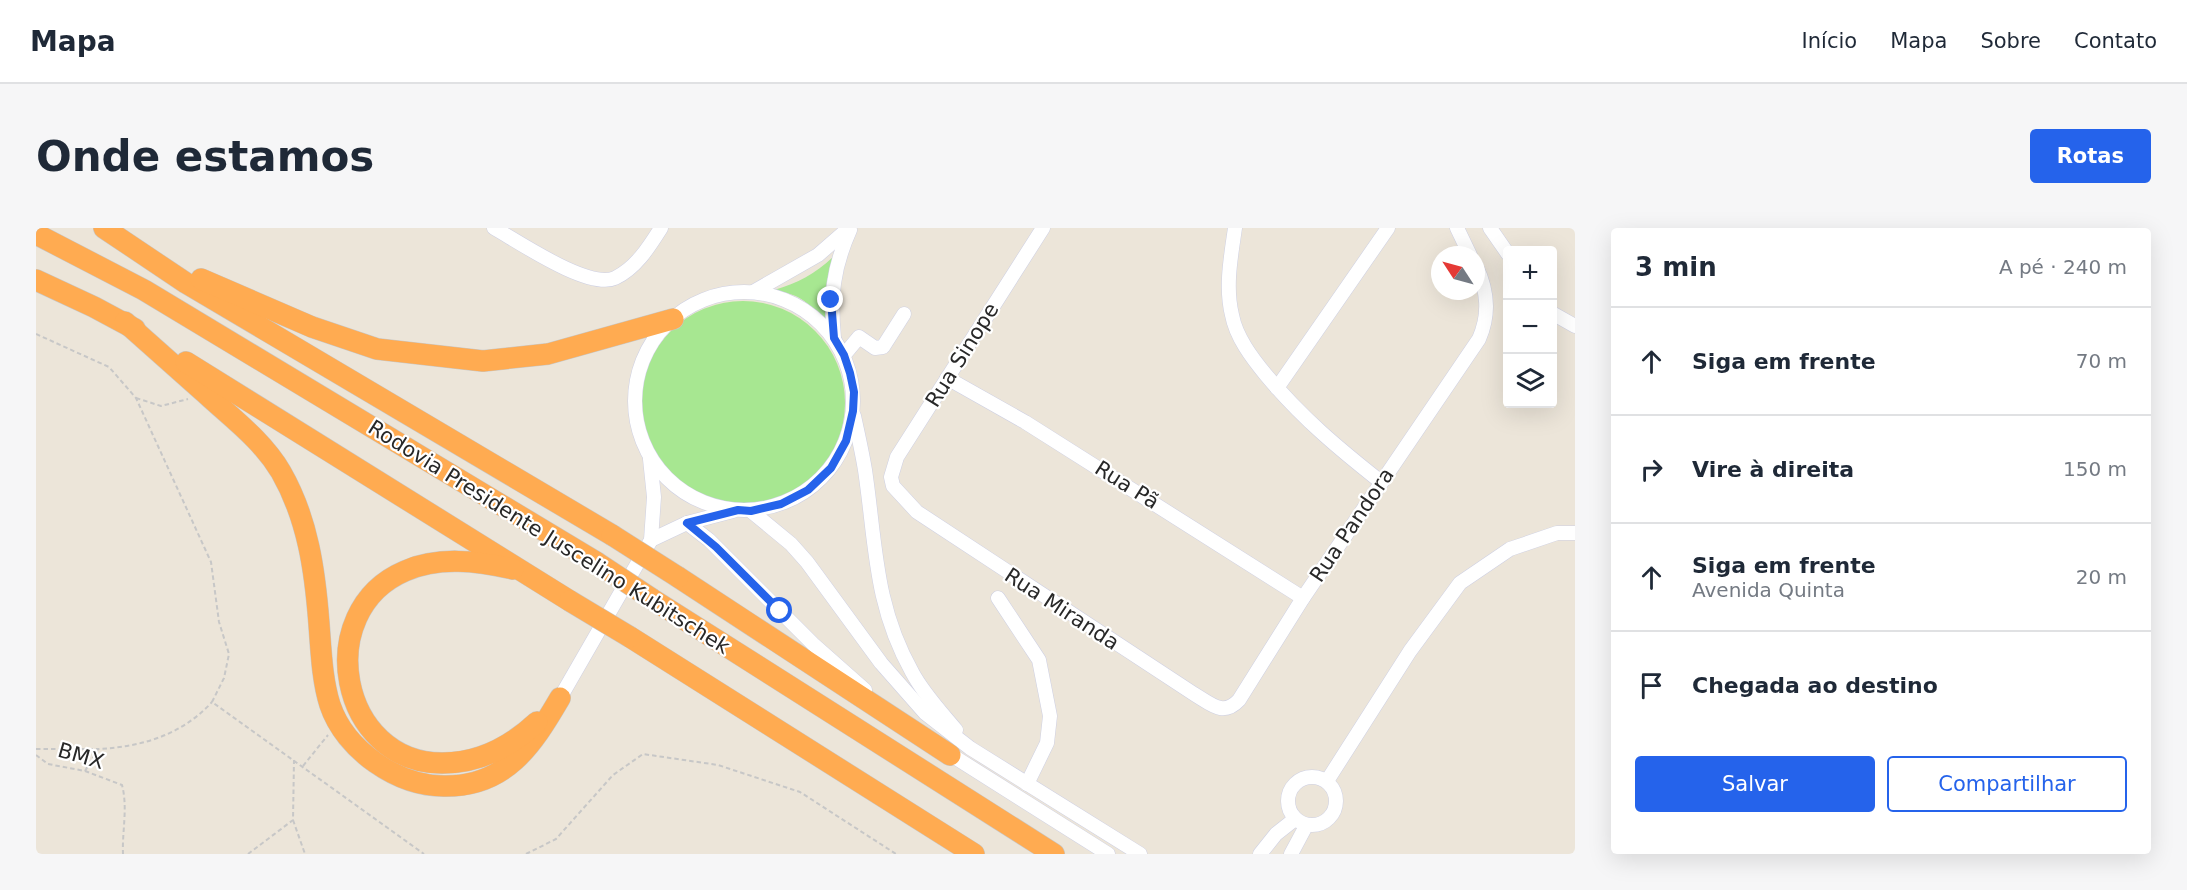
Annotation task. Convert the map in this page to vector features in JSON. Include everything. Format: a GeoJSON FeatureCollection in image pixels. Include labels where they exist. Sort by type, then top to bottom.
{"type":"FeatureCollection","features":[{"type":"Feature","properties":{"kind":"highway"},"geometry":{"type":"LineString","coordinates":[[112,233],[158,260],[312,327],[376,349],[483,361],[518,358],[548,354],[673,319]]}},
{"type":"Feature","properties":{"kind":"highway"},"geometry":{"type":"LineString","coordinates":[[112,233],[186,283],[678,576],[950,754]]}},
{"type":"Feature","properties":{"kind":"highway","name":"Rodovia Presidente Juscelino Kubitschek"},"geometry":{"type":"LineString","coordinates":[[36,234],[144,290],[596,562],[1054,854]]}},
{"type":"Feature","properties":{"kind":"highway","name":"Rodovia Presidente Juscelino Kubitschek"},"geometry":{"type":"LineString","coordinates":[[36,280],[125,322],[225,387],[630,637],[974,854]]}},
{"type":"Feature","properties":{"kind":"highway"},"geometry":{"type":"LineString","coordinates":[[125,322],[249,431],[281,472],[300,512],[314,574],[321,647],[330,706],[344,732],[359,750],[389,771],[427,785],[460,786],[485,780],[512,763],[536,737],[560,698]]}},
{"type":"Feature","properties":{"kind":"highway"},"geometry":{"type":"LineString","coordinates":[[525,572],[473,562],[450,561],[427,564],[392,577],[376,589],[365,603],[351,634],[348,663],[351,693],[365,723],[380,739],[404,756],[433,763],[454,763],[491,755],[518,738],[560,698]]}},
{"type":"Feature","properties":{"kind":"street"},"geometry":{"type":"LineString","coordinates":[[494,228],[576,274],[595,280],[613,280],[629,270],[644,254],[661,228]]}},
{"type":"Feature","properties":{"kind":"street"},"geometry":{"type":"LineString","coordinates":[[753,292],[818,255],[850,228]]}},
{"type":"Feature","properties":{"kind":"street"},"geometry":{"type":"LineString","coordinates":[[834,338],[831,300],[837,263],[850,228]]}},
{"type":"Feature","properties":{"kind":"street","name":"Rua Sinope"},"geometry":{"type":"LineString","coordinates":[[893,486],[891,477],[897,457],[1043,228]]}},
{"type":"Feature","properties":{"kind":"street"},"geometry":{"type":"LineString","coordinates":[[1235,228],[1229,300],[1232,317],[1246,347],[1277,388],[1314,428],[1381,482]]}},
{"type":"Feature","properties":{"kind":"street"},"geometry":{"type":"LineString","coordinates":[[1277,388],[1388,228]]}},
{"type":"Feature","properties":{"kind":"street"},"geometry":{"type":"LineString","coordinates":[[1457,228],[1466,246]]}},
{"type":"Feature","properties":{"kind":"street"},"geometry":{"type":"LineString","coordinates":[[1490,228],[1503,247]]}},
{"type":"Feature","properties":{"kind":"street","name":"Rua Pandora"},"geometry":{"type":"LineString","coordinates":[[1239,700],[1303,598],[1470,354],[1485,326],[1487,307],[1485,289]]}},
{"type":"Feature","properties":{"kind":"street"},"geometry":{"type":"LineString","coordinates":[[651,540],[687,523],[744,510],[781,504],[808,490],[831,468],[846,441],[853,411],[854,392],[844,355],[834,338],[803,309],[784,299],[753,292],[724,294],[697,303],[673,319],[653,342],[640,369],[635,399],[639,429],[650,457],[664,476],[682,492],[704,503],[727,510],[744,510],[791,544],[904,691],[925,713],[970,748],[1140,854]]}},
{"type":"Feature","properties":{"kind":"street"},"geometry":{"type":"LineString","coordinates":[[844,355],[859,337],[875,348],[883,347],[904,314]]}},
{"type":"Feature","properties":{"kind":"street"},"geometry":{"type":"LineString","coordinates":[[1557,316],[1575,326]]}},
{"type":"Feature","properties":{"kind":"street","name":"Rua Pã"},"geometry":{"type":"LineString","coordinates":[[947,378],[1055,441],[1303,598]]}},
{"type":"Feature","properties":{"kind":"street"},"geometry":{"type":"LineString","coordinates":[[853,411],[865,469],[884,608],[898,645],[913,674],[970,748]]}},
{"type":"Feature","properties":{"kind":"street"},"geometry":{"type":"LineString","coordinates":[[560,698],[651,540],[654,496],[650,457]]}},
{"type":"Feature","properties":{"kind":"street","name":"Rua Miranda"},"geometry":{"type":"LineString","coordinates":[[893,486],[917,512],[1215,707],[1232,708],[1239,700]]}},
{"type":"Feature","properties":{"kind":"street"},"geometry":{"type":"LineString","coordinates":[[687,523],[716,547],[813,644],[868,693],[950,754],[1108,854]]}},
{"type":"Feature","properties":{"kind":"street"},"geometry":{"type":"LineString","coordinates":[[1327,781],[1410,651],[1460,583],[1510,549],[1557,533],[1575,533]]}},
{"type":"Feature","properties":{"kind":"street"},"geometry":{"type":"LineString","coordinates":[[998,598],[1039,660],[1050,716],[1047,743],[1027,784]]}},
{"type":"Feature","properties":{"kind":"street"},"geometry":{"type":"LineString","coordinates":[[1260,854],[1276,834],[1301,823],[1320,824],[1332,815],[1335,808],[1335,793],[1327,781],[1313,777],[1306,778],[1294,786],[1288,799],[1291,813],[1301,823]]}},
{"type":"Feature","properties":{"kind":"street"},"geometry":{"type":"LineString","coordinates":[[1291,854],[1301,823]]}},
{"type":"Feature","properties":{"kind":"path"},"geometry":{"type":"LineString","coordinates":[[36,334],[109,367],[136,398],[211,562],[219,622],[229,654],[224,678],[212,702],[177,730],[154,741],[120,748],[36,749]]}},
{"type":"Feature","properties":{"kind":"path"},"geometry":{"type":"LineString","coordinates":[[136,398],[161,406],[206,393]]}},
{"type":"Feature","properties":{"kind":"path"},"geometry":{"type":"LineString","coordinates":[[212,702],[303,765],[424,854]]}},
{"type":"Feature","properties":{"kind":"path"},"geometry":{"type":"LineString","coordinates":[[303,765],[339,722]]}},
{"type":"Feature","properties":{"kind":"path"},"geometry":{"type":"LineString","coordinates":[[85,771],[98,749]]}},
{"type":"Feature","properties":{"kind":"path"},"geometry":{"type":"LineString","coordinates":[[526,854],[556,839],[613,775],[643,754],[718,765],[800,792],[896,854]]}},
{"type":"Feature","properties":{"kind":"path","name":"BMX"},"geometry":{"type":"LineString","coordinates":[[36,755],[48,764],[85,771],[122,785],[126,801],[122,833],[123,854]]}},
{"type":"Feature","properties":{"kind":"path"},"geometry":{"type":"LineString","coordinates":[[294,760],[293,820],[305,854]]}},
{"type":"Feature","properties":{"kind":"path"},"geometry":{"type":"LineString","coordinates":[[248,854],[293,820]]}},
{"type":"Feature","properties":{"kind":"green space"},"geometry":{"type":"Polygon","coordinates":[[[833,257],[823,298],[827,324],[804,301],[774,290],[806,277],[833,257]]]}},
{"type":"Feature","properties":{"kind":"green space"},"geometry":{"type":"Polygon","coordinates":[[[733,301],[753,301],[773,305],[791,313],[808,324],[822,338],[841,373],[845,403],[841,433],[833,451],[822,468],[808,482],[773,501],[753,505],[733,505],[713,501],[695,493],[678,482],[664,468],[645,433],[641,413],[641,393],[645,373],[653,355],[664,338],[678,324],[713,305],[733,301]]]}},
{"type":"Feature","properties":{"kind":"route"},"geometry":{"type":"LineString","coordinates":[[780,611],[709,540],[687,523],[738,510],[751,511],[781,504],[808,490],[831,468],[846,441],[853,411],[854,392],[844,355],[834,338],[831,300]]}}]}
